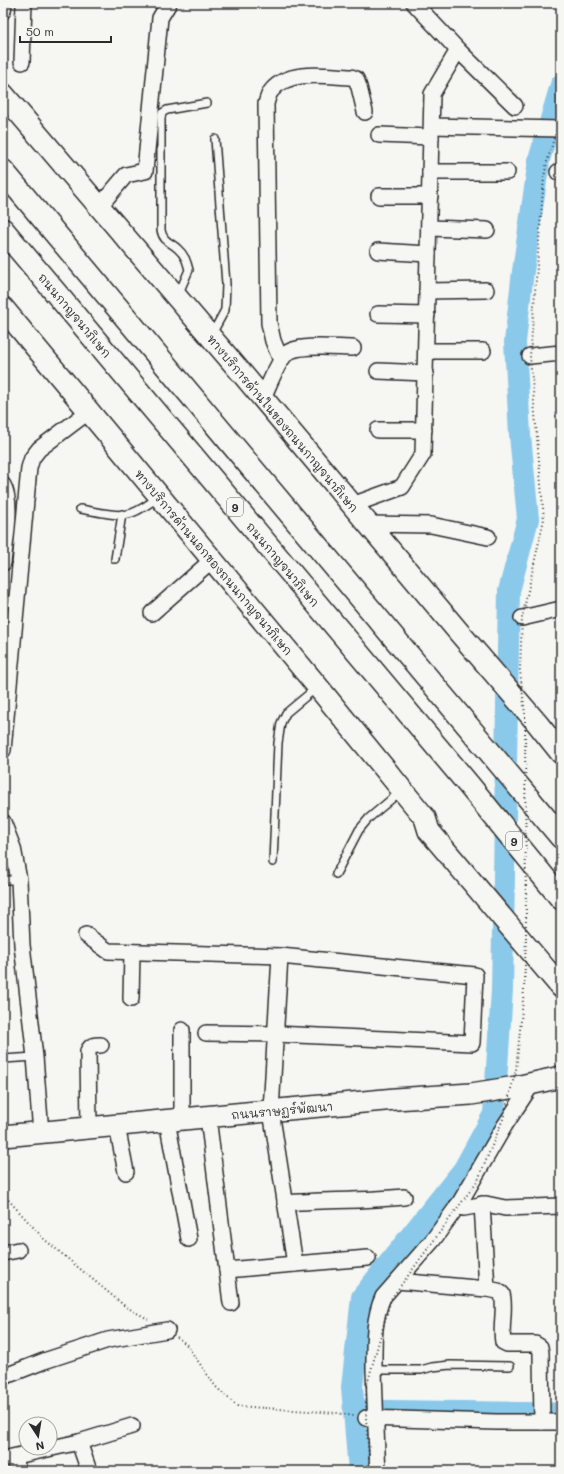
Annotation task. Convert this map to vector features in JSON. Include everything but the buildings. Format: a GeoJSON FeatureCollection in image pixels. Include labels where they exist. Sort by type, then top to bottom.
{"type":"FeatureCollection","features":[{"type":"Feature","properties":{"kind":"highway"},"geometry":{"type":"LineString","coordinates":[[3,171],[561,837]]}},
{"type":"Feature","properties":{"kind":"highway","name":"ถนนกาญจนาภิเษก"},"geometry":{"type":"LineString","coordinates":[[3,230],[468,784],[561,898]]}},
{"type":"Feature","properties":{"kind":"main road","name":"ทางบริการด้านในของถนนกาญจนาภิเษก"},"geometry":{"type":"LineString","coordinates":[[3,94],[211,336],[352,506],[561,753]]}},
{"type":"Feature","properties":{"kind":"main road","name":"ทางบริการด้านนอกของถนนกาญจนาภิเษก"},"geometry":{"type":"LineString","coordinates":[[3,308],[425,818],[439,824],[463,861],[553,964],[561,987]]}},
{"type":"Feature","properties":{"kind":"main road","name":"ถนนราษฏร์พัฒนา"},"geometry":{"type":"LineString","coordinates":[[3,1136],[471,1094],[561,1077]]}},
{"type":"Feature","properties":{"kind":"street"},"geometry":{"type":"LineString","coordinates":[[3,11],[4,3]]}},
{"type":"Feature","properties":{"kind":"street"},"geometry":{"type":"LineString","coordinates":[[22,62],[24,3]]}},
{"type":"Feature","properties":{"kind":"street"},"geometry":{"type":"LineString","coordinates":[[99,207],[126,175],[145,171],[160,18],[169,3]]}},
{"type":"Feature","properties":{"kind":"street"},"geometry":{"type":"LineString","coordinates":[[414,3],[458,50],[515,106]]}},
{"type":"Feature","properties":{"kind":"street"},"geometry":{"type":"LineString","coordinates":[[352,506],[402,487],[424,454],[432,94],[458,50]]}},
{"type":"Feature","properties":{"kind":"street"},"geometry":{"type":"LineString","coordinates":[[281,360],[273,341],[269,323],[266,104],[271,90],[283,82],[304,74],[350,77],[356,79],[365,112]]}},
{"type":"Feature","properties":{"kind":"street"},"geometry":{"type":"LineString","coordinates":[[379,135],[503,128],[561,129]]}},
{"type":"Feature","properties":{"kind":"street"},"geometry":{"type":"LineString","coordinates":[[430,172],[507,172]]}},
{"type":"Feature","properties":{"kind":"street"},"geometry":{"type":"LineString","coordinates":[[379,196],[430,196]]}},
{"type":"Feature","properties":{"kind":"street"},"geometry":{"type":"LineString","coordinates":[[429,228],[488,230]]}},
{"type":"Feature","properties":{"kind":"street"},"geometry":{"type":"LineString","coordinates":[[378,251],[428,254]]}},
{"type":"Feature","properties":{"kind":"street"},"geometry":{"type":"LineString","coordinates":[[428,291],[486,290]]}},
{"type":"Feature","properties":{"kind":"street"},"geometry":{"type":"LineString","coordinates":[[378,314],[427,315]]}},
{"type":"Feature","properties":{"kind":"street"},"geometry":{"type":"LineString","coordinates":[[263,398],[281,360],[286,354],[294,349],[353,348]]}},
{"type":"Feature","properties":{"kind":"street"},"geometry":{"type":"LineString","coordinates":[[426,351],[483,351]]}},
{"type":"Feature","properties":{"kind":"street"},"geometry":{"type":"LineString","coordinates":[[530,356],[561,353]]}},
{"type":"Feature","properties":{"kind":"street"},"geometry":{"type":"LineString","coordinates":[[378,371],[426,373]]}},
{"type":"Feature","properties":{"kind":"street"},"geometry":{"type":"LineString","coordinates":[[3,750],[29,468],[32,458],[39,449],[88,412]]}},
{"type":"Feature","properties":{"kind":"street"},"geometry":{"type":"LineString","coordinates":[[378,430],[424,430]]}},
{"type":"Feature","properties":{"kind":"street"},"geometry":{"type":"LineString","coordinates":[[3,485],[7,494],[8,510],[5,528],[3,563]]}},
{"type":"Feature","properties":{"kind":"street"},"geometry":{"type":"LineString","coordinates":[[368,524],[431,525],[488,537]]}},
{"type":"Feature","properties":{"kind":"street"},"geometry":{"type":"LineString","coordinates":[[152,613],[212,560]]}},
{"type":"Feature","properties":{"kind":"street"},"geometry":{"type":"LineString","coordinates":[[522,618],[561,609]]}},
{"type":"Feature","properties":{"kind":"street"},"geometry":{"type":"LineString","coordinates":[[3,822],[6,838],[13,848],[20,880],[22,945],[35,1057],[41,1133]]}},
{"type":"Feature","properties":{"kind":"street"},"geometry":{"type":"LineString","coordinates":[[86,935],[108,951],[280,956],[475,975],[472,1043],[275,1034],[206,1033]]}},
{"type":"Feature","properties":{"kind":"street"},"geometry":{"type":"LineString","coordinates":[[131,999],[132,952]]}},
{"type":"Feature","properties":{"kind":"street"},"geometry":{"type":"LineString","coordinates":[[280,956],[271,1111],[295,1264]]}},
{"type":"Feature","properties":{"kind":"street"},"geometry":{"type":"LineString","coordinates":[[182,1030],[175,1120],[189,1239]]}},
{"type":"Feature","properties":{"kind":"street"},"geometry":{"type":"LineString","coordinates":[[89,1128],[88,1051],[90,1047],[101,1045]]}},
{"type":"Feature","properties":{"kind":"street"},"geometry":{"type":"LineString","coordinates":[[378,1471],[372,1418],[374,1401],[374,1343],[379,1306],[383,1297],[433,1240],[458,1205],[505,1125],[524,1085]]}},
{"type":"Feature","properties":{"kind":"street"},"geometry":{"type":"LineString","coordinates":[[208,1117],[231,1303]]}},
{"type":"Feature","properties":{"kind":"street"},"geometry":{"type":"LineString","coordinates":[[117,1126],[126,1172]]}},
{"type":"Feature","properties":{"kind":"street"},"geometry":{"type":"LineString","coordinates":[[286,1203],[370,1200],[404,1197]]}},
{"type":"Feature","properties":{"kind":"street"},"geometry":{"type":"LineString","coordinates":[[458,1205],[464,1208],[482,1204],[505,1208],[561,1206]]}},
{"type":"Feature","properties":{"kind":"street"},"geometry":{"type":"LineString","coordinates":[[482,1204],[487,1289]]}},
{"type":"Feature","properties":{"kind":"street"},"geometry":{"type":"LineString","coordinates":[[3,1253],[18,1250]]}},
{"type":"Feature","properties":{"kind":"street"},"geometry":{"type":"LineString","coordinates":[[226,1270],[368,1258]]}},
{"type":"Feature","properties":{"kind":"street"},"geometry":{"type":"LineString","coordinates":[[397,1281],[487,1289],[498,1291],[502,1294],[504,1300],[503,1342],[507,1344],[536,1344],[540,1347],[542,1420]]}},
{"type":"Feature","properties":{"kind":"street"},"geometry":{"type":"LineString","coordinates":[[3,1377],[44,1361],[108,1340],[167,1330]]}},
{"type":"Feature","properties":{"kind":"street"},"geometry":{"type":"LineString","coordinates":[[372,1418],[542,1420],[561,1422]]}},
{"type":"Feature","properties":{"kind":"street"},"geometry":{"type":"LineString","coordinates":[[12,1463],[132,1426]]}},
{"type":"Feature","properties":{"kind":"street"},"geometry":{"type":"LineString","coordinates":[[79,1442],[89,1471]]}},
{"type":"Feature","properties":{"kind":"lane"},"geometry":{"type":"LineString","coordinates":[[177,297],[189,270],[184,256],[177,248],[163,238],[161,230],[161,118],[162,113],[167,110],[207,103]]}},
{"type":"Feature","properties":{"kind":"lane"},"geometry":{"type":"LineString","coordinates":[[211,336],[226,310],[226,284],[215,139]]}},
{"type":"Feature","properties":{"kind":"lane"},"geometry":{"type":"LineString","coordinates":[[80,509],[128,515],[139,510],[159,496]]}},
{"type":"Feature","properties":{"kind":"lane"},"geometry":{"type":"LineString","coordinates":[[116,559],[122,514]]}},
{"type":"Feature","properties":{"kind":"lane"},"geometry":{"type":"LineString","coordinates":[[272,862],[278,743],[281,723],[286,713],[318,687]]}},
{"type":"Feature","properties":{"kind":"lane"},"geometry":{"type":"LineString","coordinates":[[336,874],[359,830],[369,818],[402,790]]}},
{"type":"Feature","properties":{"kind":"lane"},"geometry":{"type":"LineString","coordinates":[[3,880],[20,880]]}},
{"type":"Feature","properties":{"kind":"lane"},"geometry":{"type":"LineString","coordinates":[[3,1059],[35,1057]]}},
{"type":"Feature","properties":{"kind":"lane"},"geometry":{"type":"LineString","coordinates":[[374,1370],[421,1370],[450,1365],[510,1366]]}},
{"type":"Feature","properties":{"kind":"path"},"geometry":{"type":"LineString","coordinates":[[370,1471],[372,1418],[366,1388],[391,1299],[478,1180],[502,1119],[516,1070],[524,990],[526,938],[525,714],[520,670],[522,618],[544,519],[530,356],[544,177],[561,115]]}},
{"type":"Feature","properties":{"kind":"path"},"geometry":{"type":"LineString","coordinates":[[3,1194],[44,1239],[114,1298],[126,1307],[167,1330],[186,1344],[216,1387],[237,1406],[337,1413],[372,1418]]}},
{"type":"Feature","properties":{"kind":"waterway"},"geometry":{"type":"LineString","coordinates":[[359,1471],[352,1387],[362,1297],[464,1169],[494,1114],[502,990],[509,591],[528,519],[520,435],[515,342],[523,271],[539,160],[561,85]]}},
{"type":"Feature","properties":{"kind":"waterway"},"geometry":{"type":"LineString","coordinates":[[354,1406],[561,1409]]}}]}
